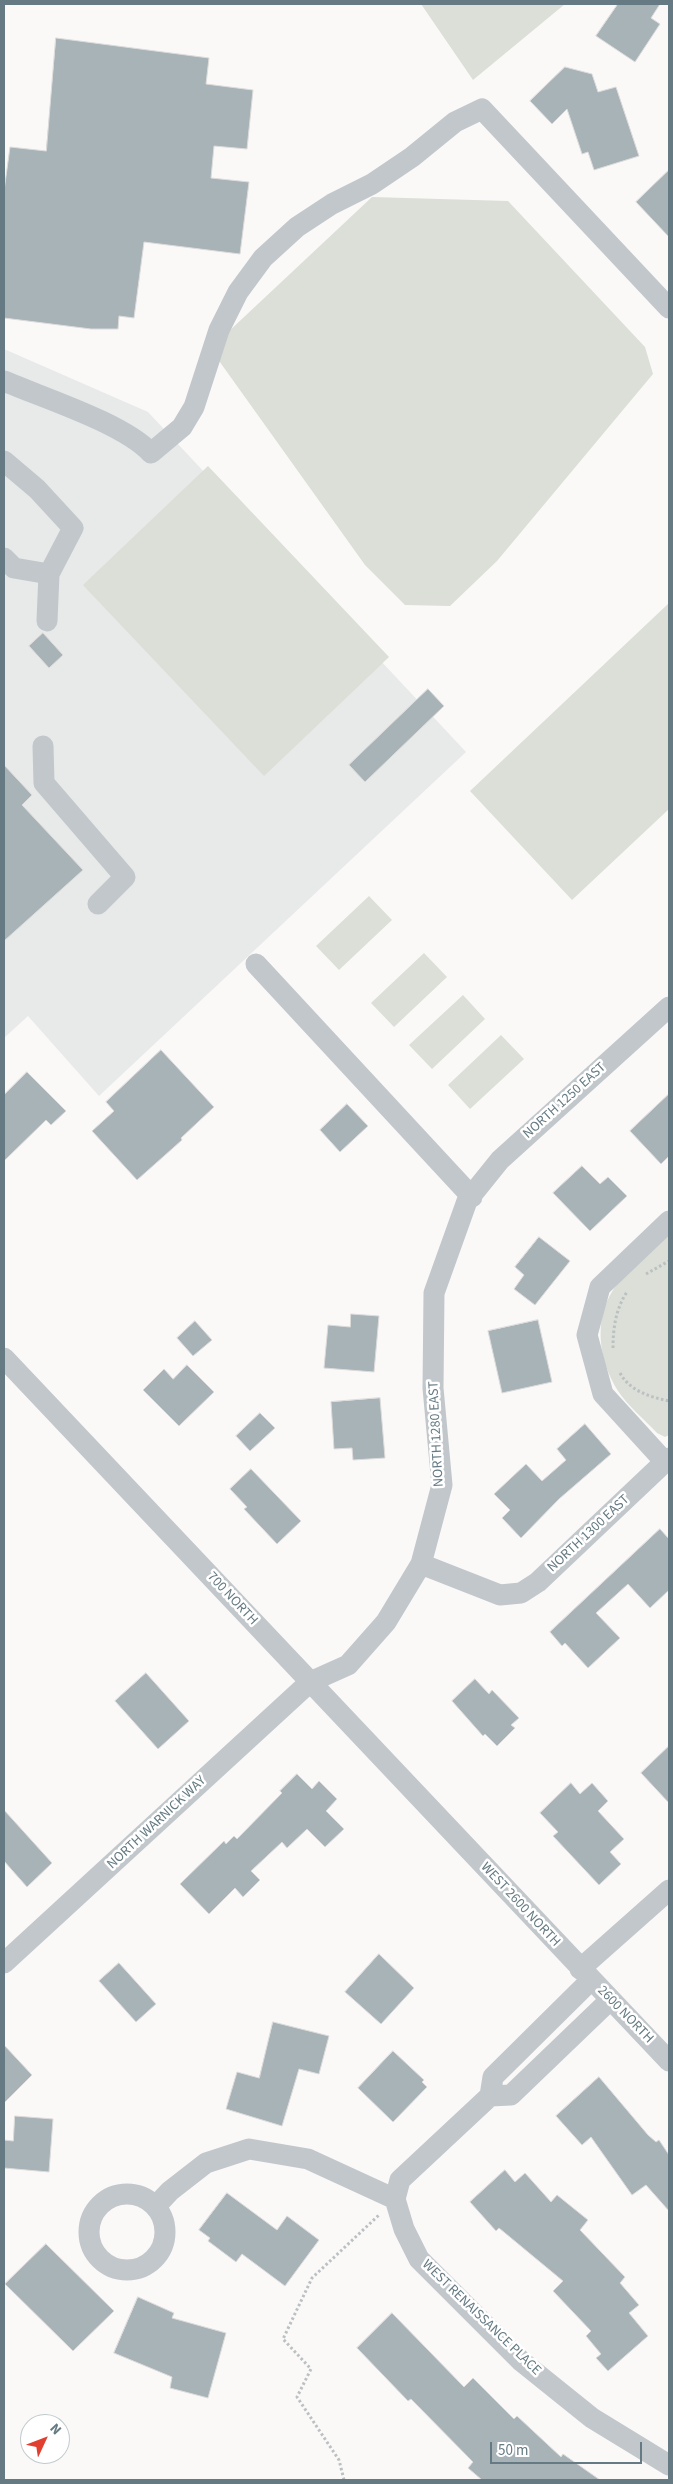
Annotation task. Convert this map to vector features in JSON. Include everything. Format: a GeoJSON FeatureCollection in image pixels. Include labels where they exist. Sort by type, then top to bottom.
{"type":"FeatureCollection","features":[{"type":"Feature","properties":{"kind":"street"},"geometry":{"type":"LineString","coordinates":[[4,381],[106,424],[144,447],[150,453],[182,427],[194,407],[219,330],[238,292],[263,258],[297,227],[332,204],[372,184],[412,157],[455,122],[482,109],[669,308]]}},
{"type":"Feature","properties":{"kind":"street"},"geometry":{"type":"LineString","coordinates":[[4,461],[37,489],[73,528],[49,574],[47,621]]}},
{"type":"Feature","properties":{"kind":"street"},"geometry":{"type":"LineString","coordinates":[[4,558],[14,568],[49,574]]}},
{"type":"Feature","properties":{"kind":"street"},"geometry":{"type":"LineString","coordinates":[[43,746],[44,784],[125,877],[98,904]]}},
{"type":"Feature","properties":{"kind":"street"},"geometry":{"type":"LineString","coordinates":[[256,964],[470,1199]]}},
{"type":"Feature","properties":{"kind":"street","name":"NORTH 1250 EAST"},"geometry":{"type":"LineString","coordinates":[[470,1199],[500,1160],[669,1007]]}},
{"type":"Feature","properties":{"kind":"street","name":"NORTH 1280 EAST"},"geometry":{"type":"LineString","coordinates":[[310,1682],[348,1665],[386,1622],[421,1564],[442,1485],[433,1388],[434,1293],[470,1199]]}},
{"type":"Feature","properties":{"kind":"street"},"geometry":{"type":"LineString","coordinates":[[667,1460],[603,1394],[587,1335],[600,1287],[669,1221]]}},
{"type":"Feature","properties":{"kind":"street","name":"700 NORTH"},"geometry":{"type":"LineString","coordinates":[[4,1358],[460,1840]]}},
{"type":"Feature","properties":{"kind":"street","name":"NORTH 1300 EAST"},"geometry":{"type":"LineString","coordinates":[[421,1564],[500,1595],[521,1592],[538,1582],[667,1460]]}},
{"type":"Feature","properties":{"kind":"street","name":"NORTH WARNICK WAY"},"geometry":{"type":"LineString","coordinates":[[4,1963],[310,1682]]}},
{"type":"Feature","properties":{"kind":"street","name":"WEST 2600 NORTH"},"geometry":{"type":"LineString","coordinates":[[460,1840],[586,1975]]}},
{"type":"Feature","properties":{"kind":"street"},"geometry":{"type":"LineString","coordinates":[[156,2206],[170,2191],[206,2162],[249,2149],[308,2159],[395,2199],[400,2180],[490,2096],[493,2077],[586,1975],[669,1890]]}},
{"type":"Feature","properties":{"kind":"street","name":"2600 NORTH"},"geometry":{"type":"LineString","coordinates":[[586,1975],[669,2061]]}},
{"type":"Feature","properties":{"kind":"street"},"geometry":{"type":"LineString","coordinates":[[490,2096],[511,2096],[610,2000]]}},
{"type":"Feature","properties":{"kind":"street","name":"WEST RENAISSANCE PLACE"},"geometry":{"type":"LineString","coordinates":[[395,2199],[404,2229],[419,2259],[521,2361],[592,2418],[669,2465]]}},
{"type":"Feature","properties":{"kind":"path"},"geometry":{"type":"LineString","coordinates":[[642,1277],[669,1261]]}},
{"type":"Feature","properties":{"kind":"path"},"geometry":{"type":"LineString","coordinates":[[614,1354],[613,1332],[617,1314],[622,1299],[632,1285]]}},
{"type":"Feature","properties":{"kind":"path"},"geometry":{"type":"LineString","coordinates":[[619,1368],[631,1387],[649,1396],[669,1401]]}},
{"type":"Feature","properties":{"kind":"path"},"geometry":{"type":"LineString","coordinates":[[344,2480],[339,2460],[297,2398],[312,2369],[283,2339],[312,2278],[395,2199]]}},
{"type":"Feature","properties":{"kind":"shaded area"},"geometry":{"type":"Polygon","coordinates":[[[421,4],[565,4],[473,80],[421,4]]]}},
{"type":"Feature","properties":{"kind":"shaded area"},"geometry":{"type":"Polygon","coordinates":[[[372,197],[508,201],[645,347],[653,374],[497,561],[450,606],[405,605],[365,565],[217,358],[227,333],[372,197]]]}},
{"type":"Feature","properties":{"kind":"shaded area"},"geometry":{"type":"Polygon","coordinates":[[[4,349],[148,412],[466,752],[99,1096],[28,1016],[4,1038],[4,349]]]}},
{"type":"Feature","properties":{"kind":"shaded area"},"geometry":{"type":"Polygon","coordinates":[[[208,466],[389,657],[264,776],[83,585],[208,466]]]}},
{"type":"Feature","properties":{"kind":"shaded area"},"geometry":{"type":"Polygon","coordinates":[[[669,603],[669,809],[572,900],[470,791],[669,603]]]}},
{"type":"Feature","properties":{"kind":"shaded area"},"geometry":{"type":"Polygon","coordinates":[[[369,896],[392,920],[339,970],[316,946],[369,896]]]}},
{"type":"Feature","properties":{"kind":"shaded area"},"geometry":{"type":"Polygon","coordinates":[[[424,953],[447,977],[394,1027],[371,1003],[424,953]]]}},
{"type":"Feature","properties":{"kind":"shaded area"},"geometry":{"type":"Polygon","coordinates":[[[463,995],[485,1019],[432,1069],[409,1045],[463,995]]]}},
{"type":"Feature","properties":{"kind":"shaded area"},"geometry":{"type":"Polygon","coordinates":[[[501,1035],[524,1059],[470,1109],[448,1085],[501,1035]]]}},
{"type":"Feature","properties":{"kind":"shaded area"},"geometry":{"type":"Polygon","coordinates":[[[669,1233],[669,1435],[665,1437],[657,1433],[618,1391],[606,1367],[601,1341],[601,1328],[607,1302],[618,1282],[631,1267],[669,1233]]]}},
{"type":"Feature","properties":{"kind":"building"},"geometry":{"type":"Polygon","coordinates":[[[618,4],[660,4],[651,18],[660,24],[635,62],[596,36],[618,4]]]}},
{"type":"Feature","properties":{"kind":"building"},"geometry":{"type":"Polygon","coordinates":[[[56,38],[209,58],[206,84],[253,90],[247,149],[214,146],[211,178],[249,182],[240,254],[144,242],[134,318],[119,316],[118,329],[91,329],[4,318],[4,191],[10,147],[46,151],[56,38]]]}},
{"type":"Feature","properties":{"kind":"building"},"geometry":{"type":"Polygon","coordinates":[[[565,67],[592,74],[598,92],[616,87],[639,156],[594,170],[588,152],[582,154],[567,109],[552,124],[530,101],[565,67]]]}},
{"type":"Feature","properties":{"kind":"building"},"geometry":{"type":"Polygon","coordinates":[[[669,170],[669,237],[636,202],[669,170]]]}},
{"type":"Feature","properties":{"kind":"building"},"geometry":{"type":"Polygon","coordinates":[[[43,633],[63,655],[49,668],[29,646],[43,633]]]}},
{"type":"Feature","properties":{"kind":"building"},"geometry":{"type":"Polygon","coordinates":[[[428,689],[444,706],[365,782],[349,765],[428,689]]]}},
{"type":"Feature","properties":{"kind":"building"},"geometry":{"type":"Polygon","coordinates":[[[4,765],[32,795],[22,805],[83,870],[4,941],[4,765]]]}},
{"type":"Feature","properties":{"kind":"building"},"geometry":{"type":"Polygon","coordinates":[[[161,1050],[214,1107],[181,1138],[182,1140],[137,1180],[92,1131],[114,1111],[106,1102],[161,1050]]]}},
{"type":"Feature","properties":{"kind":"building"},"geometry":{"type":"Polygon","coordinates":[[[27,1072],[66,1111],[51,1125],[46,1120],[4,1161],[4,1095],[27,1072]]]}},
{"type":"Feature","properties":{"kind":"building"},"geometry":{"type":"Polygon","coordinates":[[[669,1094],[669,1156],[661,1164],[630,1131],[669,1094]]]}},
{"type":"Feature","properties":{"kind":"building"},"geometry":{"type":"Polygon","coordinates":[[[347,1104],[368,1126],[340,1152],[320,1130],[347,1104]]]}},
{"type":"Feature","properties":{"kind":"building"},"geometry":{"type":"Polygon","coordinates":[[[582,1166],[600,1184],[608,1177],[627,1196],[590,1231],[553,1193],[582,1166]]]}},
{"type":"Feature","properties":{"kind":"building"},"geometry":{"type":"Polygon","coordinates":[[[539,1237],[570,1261],[535,1305],[514,1289],[524,1275],[515,1267],[539,1237]]]}},
{"type":"Feature","properties":{"kind":"building"},"geometry":{"type":"Polygon","coordinates":[[[351,1314],[379,1316],[374,1372],[324,1368],[328,1325],[350,1327],[351,1314]]]}},
{"type":"Feature","properties":{"kind":"building"},"geometry":{"type":"Polygon","coordinates":[[[538,1320],[552,1382],[502,1393],[488,1331],[538,1320]]]}},
{"type":"Feature","properties":{"kind":"building"},"geometry":{"type":"Polygon","coordinates":[[[195,1321],[212,1340],[193,1356],[177,1338],[195,1321]]]}},
{"type":"Feature","properties":{"kind":"building"},"geometry":{"type":"Polygon","coordinates":[[[187,1365],[214,1392],[179,1426],[143,1390],[164,1369],[173,1379],[187,1365]]]}},
{"type":"Feature","properties":{"kind":"building"},"geometry":{"type":"Polygon","coordinates":[[[380,1398],[385,1458],[353,1460],[352,1448],[334,1449],[331,1402],[380,1398]]]}},
{"type":"Feature","properties":{"kind":"building"},"geometry":{"type":"Polygon","coordinates":[[[260,1413],[275,1428],[250,1451],[236,1436],[260,1413]]]}},
{"type":"Feature","properties":{"kind":"building"},"geometry":{"type":"Polygon","coordinates":[[[585,1424],[611,1454],[559,1499],[521,1538],[502,1518],[510,1510],[494,1494],[526,1464],[542,1481],[566,1460],[557,1449],[585,1424]]]}},
{"type":"Feature","properties":{"kind":"building"},"geometry":{"type":"Polygon","coordinates":[[[251,1469],[301,1521],[277,1544],[244,1509],[247,1507],[230,1489],[251,1469]]]}},
{"type":"Feature","properties":{"kind":"building"},"geometry":{"type":"Polygon","coordinates":[[[660,1529],[669,1539],[669,1590],[650,1608],[628,1584],[596,1613],[620,1638],[588,1668],[565,1643],[562,1646],[550,1632],[660,1529]]]}},
{"type":"Feature","properties":{"kind":"building"},"geometry":{"type":"Polygon","coordinates":[[[146,1673],[189,1721],[158,1749],[115,1701],[146,1673]]]}},
{"type":"Feature","properties":{"kind":"building"},"geometry":{"type":"Polygon","coordinates":[[[475,1679],[489,1694],[492,1690],[519,1718],[511,1725],[515,1728],[497,1746],[485,1734],[483,1736],[452,1701],[475,1679]]]}},
{"type":"Feature","properties":{"kind":"building"},"geometry":{"type":"Polygon","coordinates":[[[669,1746],[669,1803],[641,1773],[669,1746]]]}},
{"type":"Feature","properties":{"kind":"building"},"geometry":{"type":"Polygon","coordinates":[[[297,1774],[312,1789],[319,1781],[337,1799],[326,1811],[344,1829],[325,1847],[307,1829],[287,1848],[282,1842],[251,1871],[260,1880],[243,1897],[235,1888],[209,1914],[180,1884],[224,1841],[226,1844],[234,1836],[237,1839],[282,1793],[280,1791],[297,1774]]]}},
{"type":"Feature","properties":{"kind":"building"},"geometry":{"type":"Polygon","coordinates":[[[571,1783],[580,1794],[592,1783],[608,1801],[598,1811],[624,1839],[610,1852],[621,1864],[599,1885],[553,1836],[558,1832],[540,1813],[571,1783]]]}},
{"type":"Feature","properties":{"kind":"building"},"geometry":{"type":"Polygon","coordinates":[[[4,1810],[52,1863],[27,1887],[4,1861],[4,1810]]]}},
{"type":"Feature","properties":{"kind":"building"},"geometry":{"type":"Polygon","coordinates":[[[379,1954],[414,1988],[381,2024],[345,1992],[379,1954]]]}},
{"type":"Feature","properties":{"kind":"building"},"geometry":{"type":"Polygon","coordinates":[[[119,1963],[156,2004],[136,2022],[99,1981],[119,1963]]]}},
{"type":"Feature","properties":{"kind":"building"},"geometry":{"type":"Polygon","coordinates":[[[273,2022],[329,2036],[319,2074],[299,2069],[282,2126],[226,2109],[237,2072],[259,2078],[273,2022]]]}},
{"type":"Feature","properties":{"kind":"building"},"geometry":{"type":"Polygon","coordinates":[[[4,2045],[32,2075],[4,2103],[4,2045]]]}},
{"type":"Feature","properties":{"kind":"building"},"geometry":{"type":"Polygon","coordinates":[[[393,2051],[424,2080],[422,2082],[427,2087],[393,2122],[358,2088],[393,2051]]]}},
{"type":"Feature","properties":{"kind":"building"},"geometry":{"type":"Polygon","coordinates":[[[599,2077],[648,2135],[656,2142],[659,2140],[669,2155],[669,2211],[646,2185],[632,2195],[591,2137],[582,2145],[556,2116],[599,2077]]]}},
{"type":"Feature","properties":{"kind":"building"},"geometry":{"type":"Polygon","coordinates":[[[15,2116],[53,2119],[49,2172],[4,2168],[4,2140],[13,2141],[15,2116]]]}},
{"type":"Feature","properties":{"kind":"building"},"geometry":{"type":"Polygon","coordinates":[[[505,2170],[515,2182],[525,2173],[551,2202],[557,2195],[588,2220],[580,2230],[625,2277],[620,2283],[639,2305],[629,2313],[648,2336],[608,2371],[596,2358],[601,2354],[586,2336],[591,2331],[553,2291],[563,2281],[499,2228],[496,2231],[470,2202],[505,2170]]]}},
{"type":"Feature","properties":{"kind":"building"},"geometry":{"type":"Polygon","coordinates":[[[227,2193],[277,2230],[287,2216],[319,2240],[285,2286],[242,2254],[236,2262],[208,2241],[210,2238],[199,2230],[227,2193]]]}},
{"type":"Feature","properties":{"kind":"building"},"geometry":{"type":"Polygon","coordinates":[[[46,2244],[114,2311],[73,2351],[5,2284],[46,2244]]]}},
{"type":"Feature","properties":{"kind":"building"},"geometry":{"type":"Polygon","coordinates":[[[138,2297],[174,2313],[172,2318],[226,2333],[208,2398],[170,2388],[172,2377],[114,2353],[138,2297]]]}},
{"type":"Feature","properties":{"kind":"building"},"geometry":{"type":"Polygon","coordinates":[[[392,2313],[464,2387],[473,2378],[514,2419],[517,2416],[561,2457],[563,2454],[600,2480],[482,2480],[468,2468],[473,2462],[411,2399],[408,2401],[357,2348],[392,2313]]]}}]}
